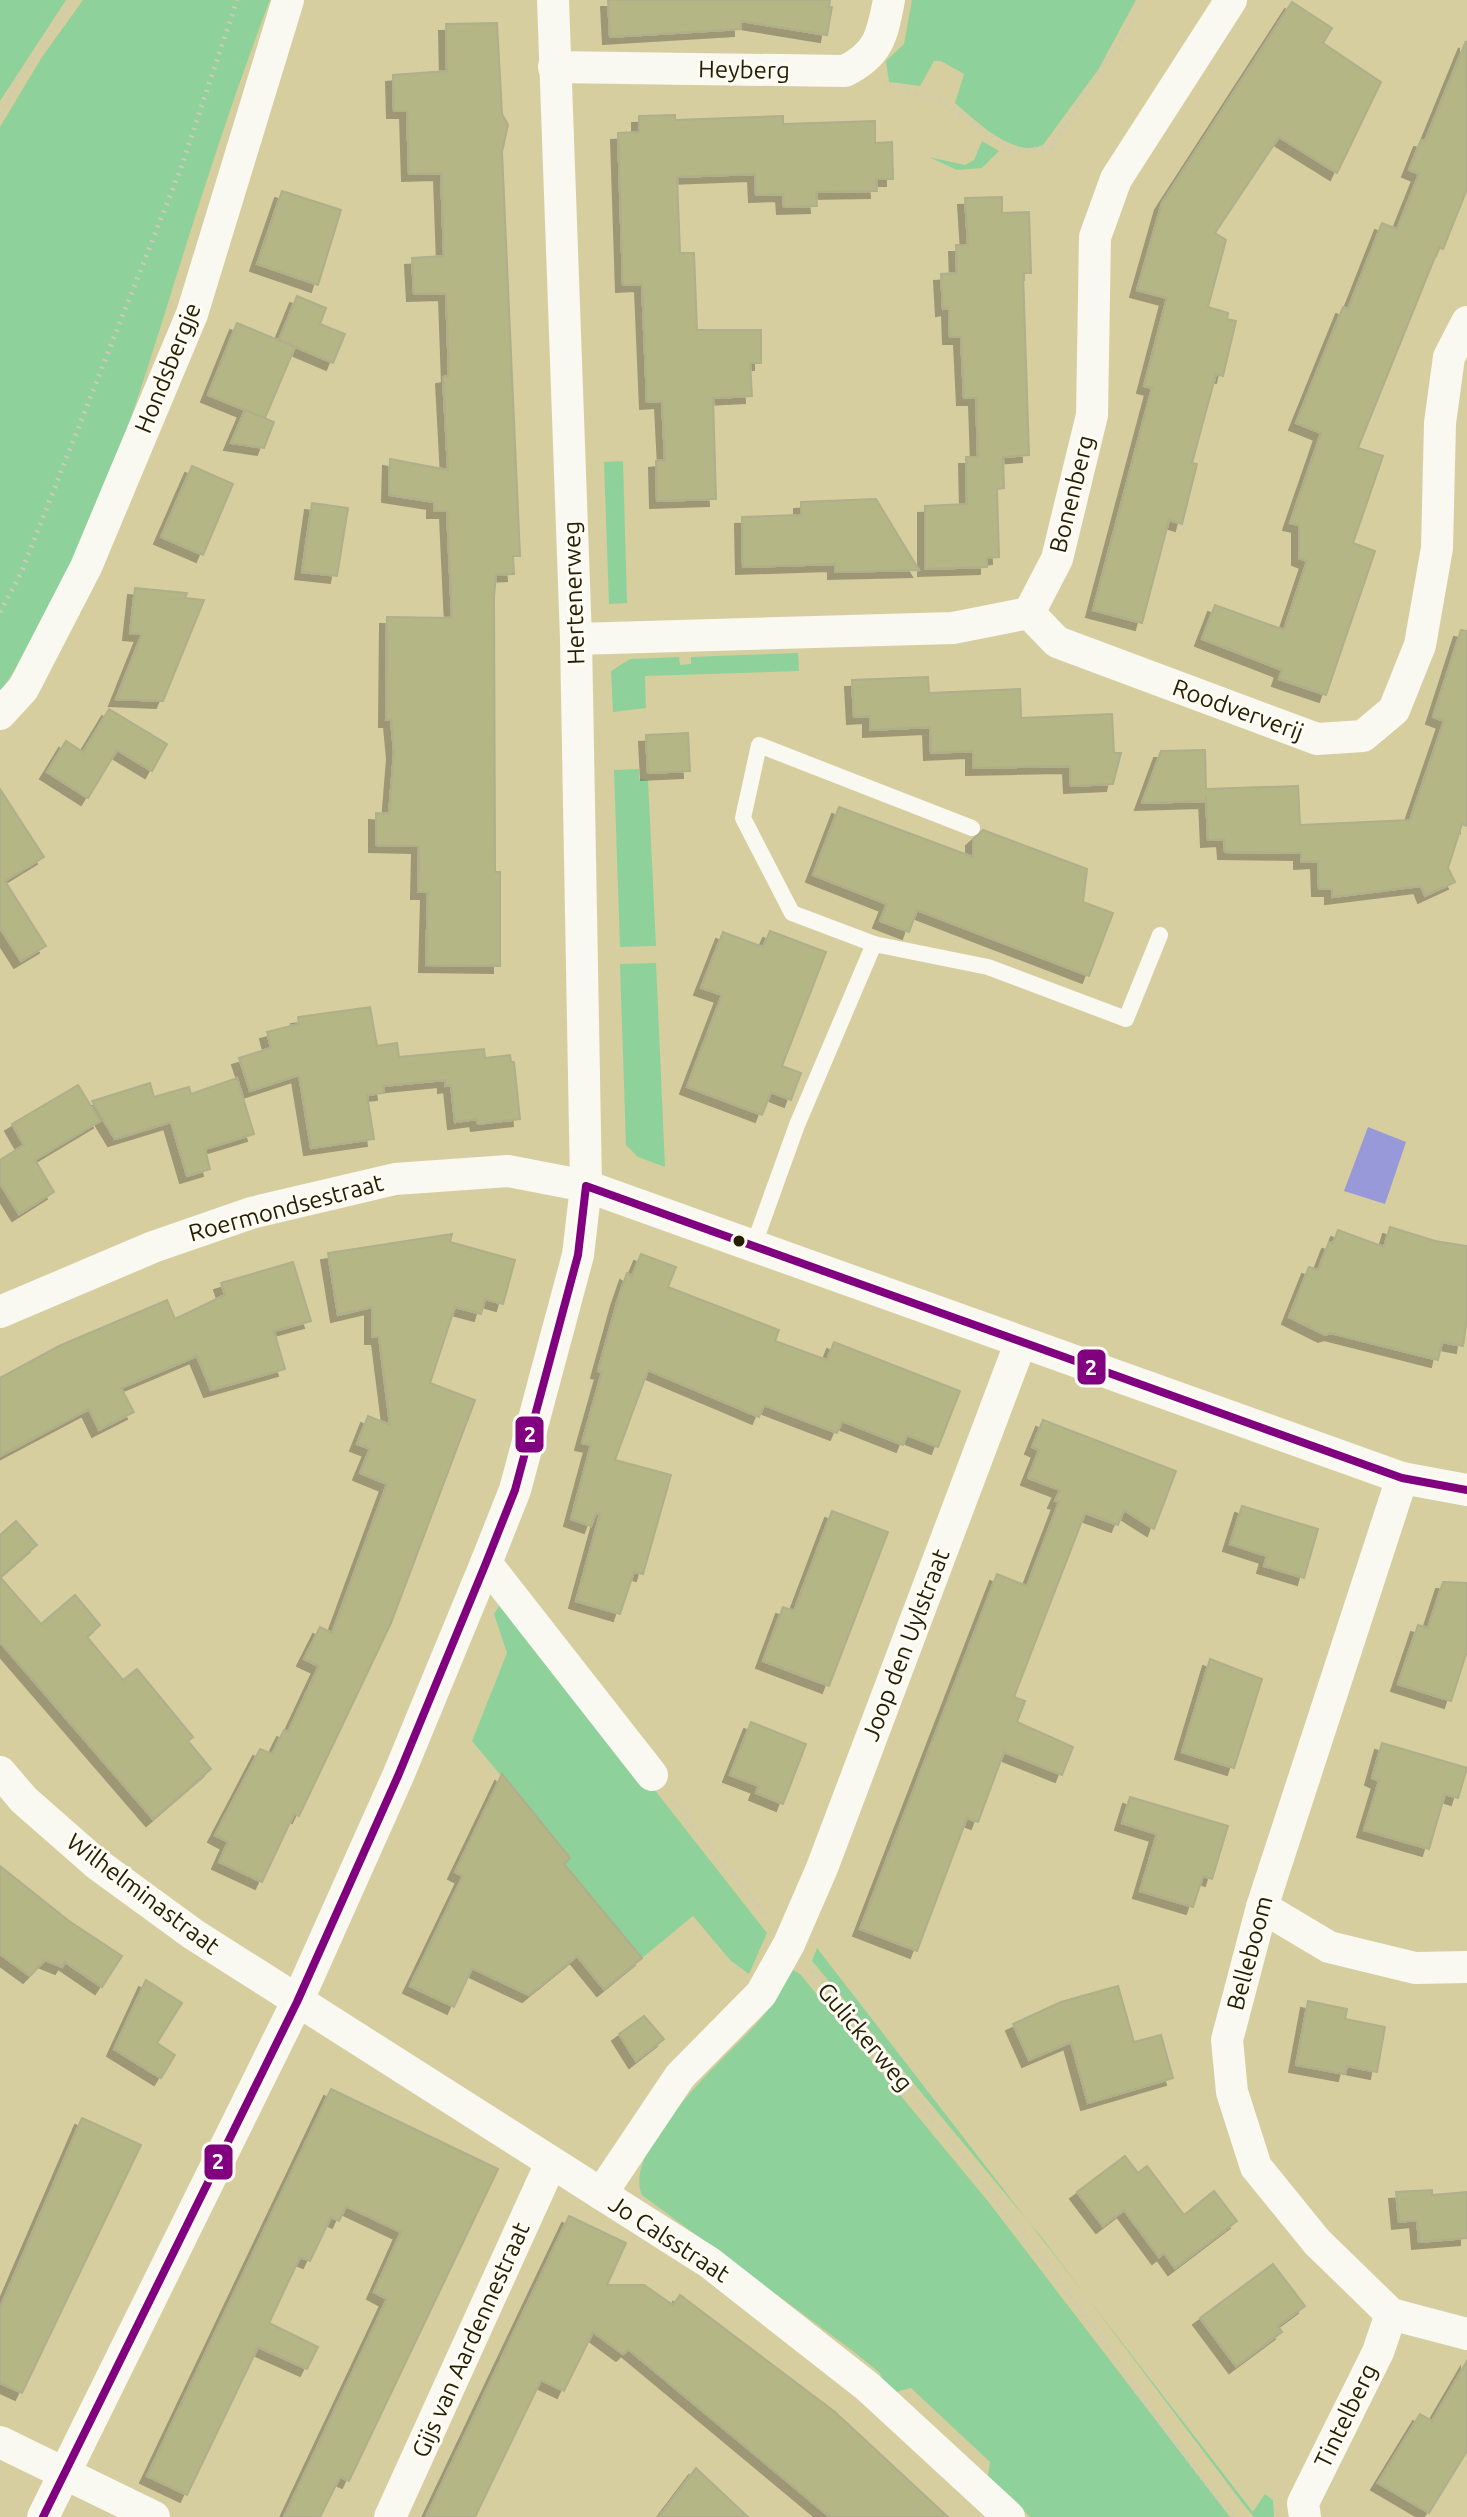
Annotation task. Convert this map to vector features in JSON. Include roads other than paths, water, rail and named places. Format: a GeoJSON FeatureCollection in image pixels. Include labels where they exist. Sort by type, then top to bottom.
{"type":"FeatureCollection","features":[{"type":"Feature","properties":{"kind":"street","name":"Hondsbergje"},"geometry":{"type":"LineString","coordinates":[[0,714],[23,689],[86,567],[192,314],[288,0]]}},
{"type":"Feature","properties":{"kind":"street","name":"Hertenerweg"},"geometry":{"type":"LineString","coordinates":[[43,2517],[297,2002],[398,1776],[515,1490],[578,1255],[586,1186],[576,639],[553,0]]}},
{"type":"Feature","properties":{"kind":"street","name":"Heyberg"},"geometry":{"type":"LineString","coordinates":[[554,67],[845,71],[868,59],[884,25],[889,0]]}},
{"type":"Feature","properties":{"kind":"street","name":"Bonenberg"},"geometry":{"type":"LineString","coordinates":[[1029,613],[1057,559],[1092,415],[1095,237],[1116,179],[1231,0]]}},
{"type":"Feature","properties":{"kind":"street","name":"Roodververij"},"geometry":{"type":"LineString","coordinates":[[1029,613],[1057,642],[1317,739],[1363,736],[1394,710],[1420,645],[1437,548],[1440,423],[1449,357],[1467,322]]}},
{"type":"Feature","properties":{"kind":"street"},"geometry":{"type":"LineString","coordinates":[[576,639],[953,628],[1029,613]]}},
{"type":"Feature","properties":{"kind":"street","name":"Roermondsestraat"},"geometry":{"type":"LineString","coordinates":[[0,1312],[153,1247],[251,1213],[395,1179],[508,1171],[586,1186],[1020,1344],[1402,1478],[1467,1490]]}},
{"type":"Feature","properties":{"kind":"street","name":"Joop den Uylstraat"},"geometry":{"type":"LineString","coordinates":[[601,2194],[680,2076],[761,1994],[789,1944],[822,1868],[1020,1344]]}},
{"type":"Feature","properties":{"kind":"street","name":"Belleboom"},"geometry":{"type":"LineString","coordinates":[[1402,1478],[1262,1907],[1227,2040],[1232,2092],[1256,2167],[1317,2242],[1391,2314],[1467,2334]]}},
{"type":"Feature","properties":{"kind":"street"},"geometry":{"type":"LineString","coordinates":[[486,1563],[652,1775]]}},
{"type":"Feature","properties":{"kind":"street","name":"Wilhelminastraat"},"geometry":{"type":"LineString","coordinates":[[0,1772],[24,1800],[97,1864],[297,2002]]}},
{"type":"Feature","properties":{"kind":"street"},"geometry":{"type":"LineString","coordinates":[[1262,1907],[1329,1947],[1415,1968],[1467,1967]]}},
{"type":"Feature","properties":{"kind":"street","name":"Jo Calsstraat"},"geometry":{"type":"LineString","coordinates":[[297,2002],[710,2263],[868,2387],[1009,2517]]}},
{"type":"Feature","properties":{"kind":"street","name":"Gijs van Aardennestraat"},"geometry":{"type":"LineString","coordinates":[[390,2517],[551,2163]]}},
{"type":"Feature","properties":{"kind":"street","name":"Tintelberg"},"geometry":{"type":"LineString","coordinates":[[1305,2517],[1303,2503],[1378,2352],[1391,2314]]}},
{"type":"Feature","properties":{"kind":"street"},"geometry":{"type":"LineString","coordinates":[[0,2442],[154,2517]]}},
{"type":"Feature","properties":{"kind":"lane"},"geometry":{"type":"LineString","coordinates":[[972,828],[759,745],[743,818],[792,913],[874,944],[988,967],[1126,1019],[1160,935]]}},
{"type":"Feature","properties":{"kind":"lane"},"geometry":{"type":"LineString","coordinates":[[753,1247],[797,1125],[874,944]]}},
{"type":"Feature","properties":{"kind":"water"},"geometry":{"type":"Polygon","coordinates":[[[1368,1127],[1406,1142],[1385,1204],[1344,1191],[1368,1127]]]}}]}
